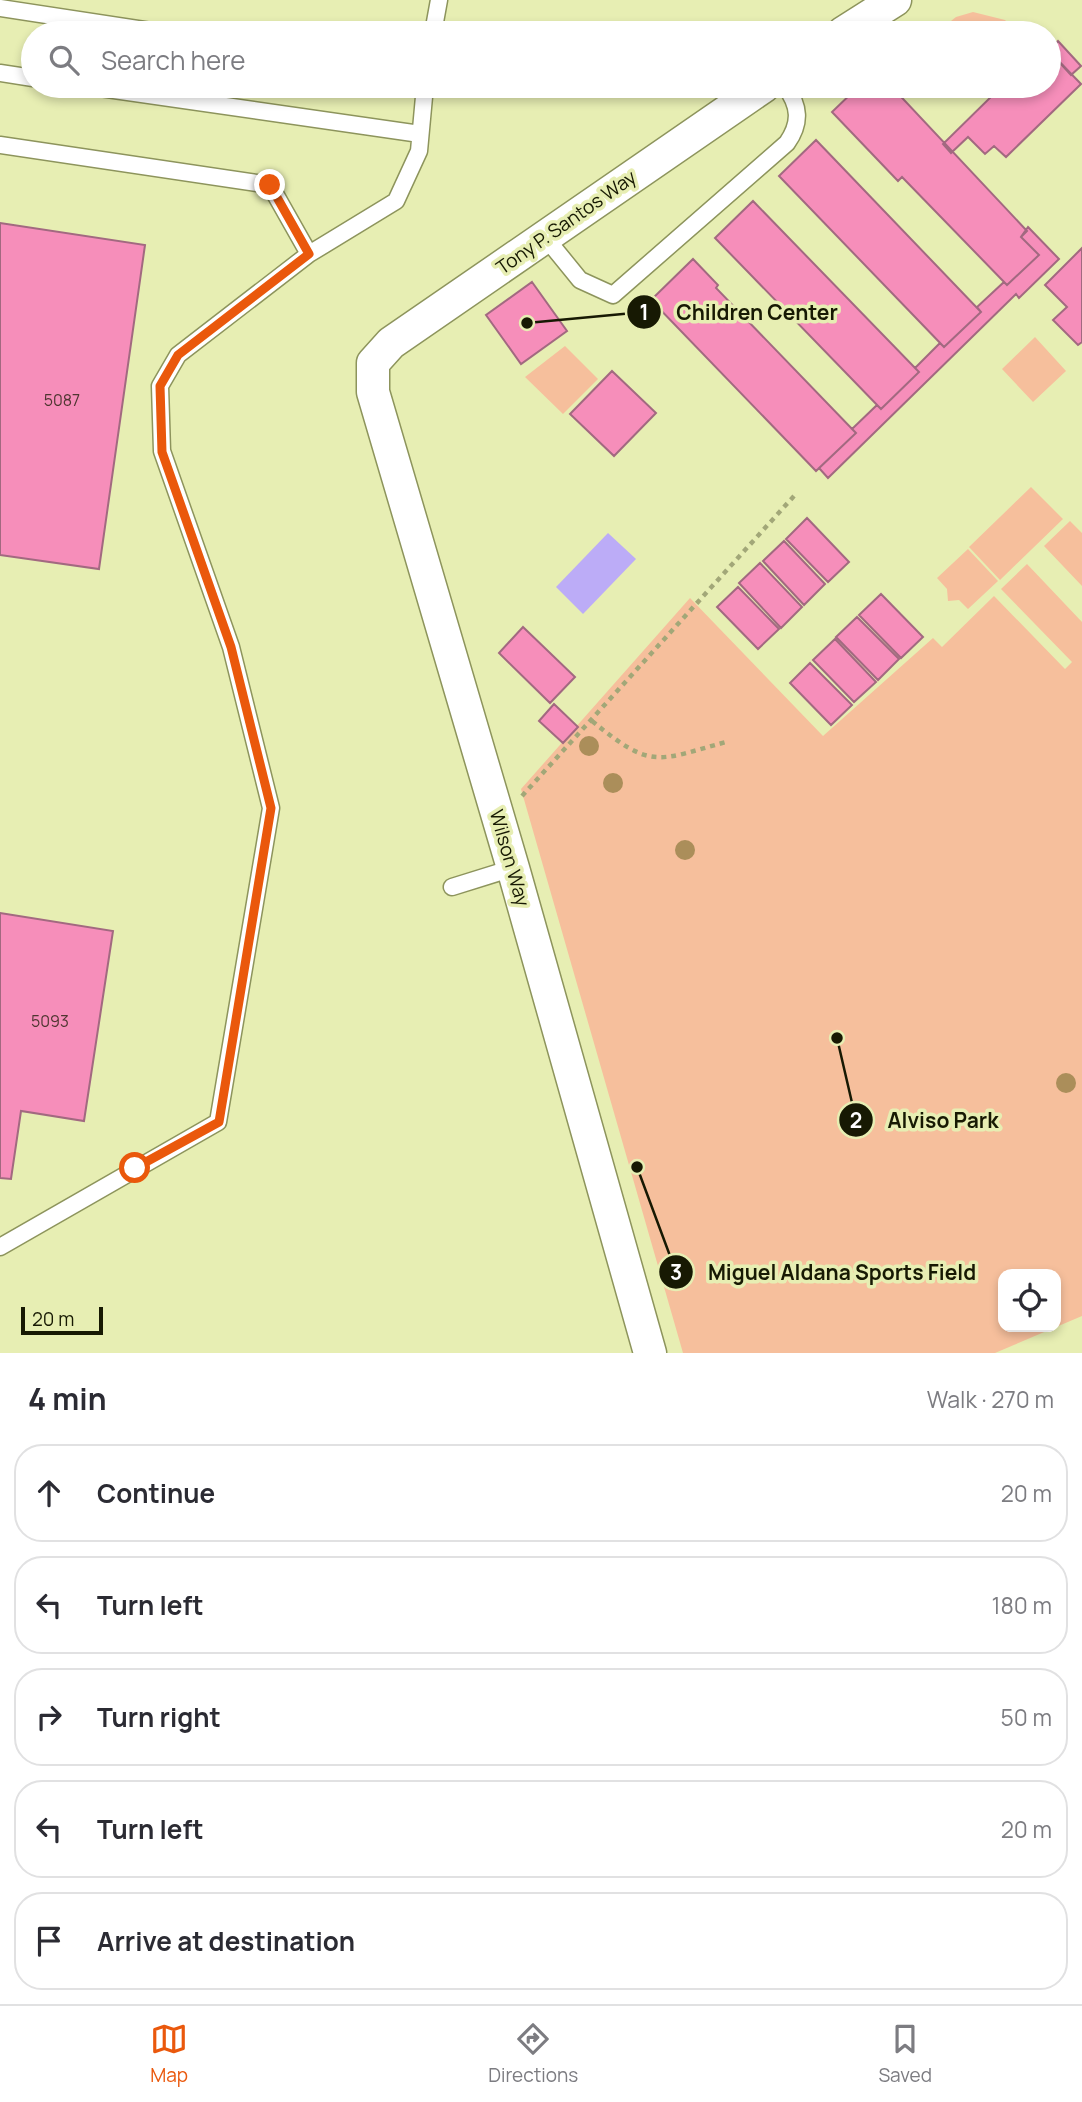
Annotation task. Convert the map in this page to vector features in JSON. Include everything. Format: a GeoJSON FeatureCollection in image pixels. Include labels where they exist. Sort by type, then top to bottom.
{"type":"FeatureCollection","features":[{"type":"Feature","properties":{"kind":"street"},"geometry":{"type":"LineString","coordinates":[[862,21],[895,0]]}},
{"type":"Feature","properties":{"kind":"street","name":"Tony P. Santos Way"},"geometry":{"type":"LineString","coordinates":[[373,363],[391,343],[747,98]]}},
{"type":"Feature","properties":{"kind":"street","name":"Wilson Way"},"geometry":{"type":"LineString","coordinates":[[373,363],[373,392],[513,868],[650,1353]]}},
{"type":"Feature","properties":{"kind":"lane"},"geometry":{"type":"LineString","coordinates":[[435,21],[439,0]]}},
{"type":"Feature","properties":{"kind":"lane"},"geometry":{"type":"LineString","coordinates":[[0,8],[85,21]]}},
{"type":"Feature","properties":{"kind":"lane"},"geometry":{"type":"LineString","coordinates":[[0,73],[21,76]]}},
{"type":"Feature","properties":{"kind":"lane"},"geometry":{"type":"LineString","coordinates":[[170,98],[420,134]]}},
{"type":"Feature","properties":{"kind":"lane"},"geometry":{"type":"LineString","coordinates":[[0,1247],[219,1122],[271,808],[231,647],[162,452],[160,386],[178,355],[309,254],[396,201],[419,151],[424,98]]}},
{"type":"Feature","properties":{"kind":"lane"},"geometry":{"type":"LineString","coordinates":[[545,237],[580,280],[613,295],[787,143],[797,129],[798,113],[791,98]]}},
{"type":"Feature","properties":{"kind":"lane"},"geometry":{"type":"LineString","coordinates":[[0,145],[270,185],[309,254]]}},
{"type":"Feature","properties":{"kind":"lane"},"geometry":{"type":"LineString","coordinates":[[452,887],[513,868]]}},
{"type":"Feature","properties":{"kind":"path"},"geometry":{"type":"LineString","coordinates":[[518,800],[794,496]]}},
{"type":"Feature","properties":{"kind":"path"},"geometry":{"type":"LineString","coordinates":[[592,721],[636,754],[661,760],[726,742]]}},
{"type":"Feature","properties":{"kind":"shaded area"},"geometry":{"type":"Polygon","coordinates":[[[973,12],[1006,21],[951,21],[973,12]]]}},
{"type":"Feature","properties":{"kind":"shaded area"},"geometry":{"type":"Polygon","coordinates":[[[1035,337],[1066,371],[1033,402],[1002,369],[1035,337]]]}},
{"type":"Feature","properties":{"kind":"shaded area"},"geometry":{"type":"Polygon","coordinates":[[[565,346],[598,379],[563,414],[525,377],[565,346]]]}},
{"type":"Feature","properties":{"kind":"shaded area"},"geometry":{"type":"Polygon","coordinates":[[[1031,487],[1063,519],[1000,580],[969,547],[1031,487]]]}},
{"type":"Feature","properties":{"kind":"shaded area"},"geometry":{"type":"Polygon","coordinates":[[[1070,521],[1082,533],[1082,586],[1044,546],[1070,521]]]}},
{"type":"Feature","properties":{"kind":"shaded area"},"geometry":{"type":"Polygon","coordinates":[[[608,533],[636,559],[583,614],[556,587],[608,533]]]}},
{"type":"Feature","properties":{"kind":"shaded area"},"geometry":{"type":"Polygon","coordinates":[[[968,549],[998,581],[968,609],[959,600],[948,601],[947,589],[937,578],[968,549]]]}},
{"type":"Feature","properties":{"kind":"shaded area"},"geometry":{"type":"Polygon","coordinates":[[[1027,564],[1082,622],[1082,1316],[1061,1325],[1061,1269],[998,1269],[998,1332],[1044,1332],[995,1353],[683,1353],[521,789],[690,598],[823,736],[933,638],[942,647],[994,596],[1065,669],[1072,662],[1001,589],[1027,564]]]}},
{"type":"Feature","properties":{"kind":"building"},"geometry":{"type":"Polygon","coordinates":[[[1061,44],[1081,66],[1071,75],[1061,64],[1061,44]]]}},
{"type":"Feature","properties":{"kind":"building"},"geometry":{"type":"Polygon","coordinates":[[[1061,63],[1081,84],[1006,157],[994,146],[985,154],[968,137],[951,153],[943,144],[990,98],[1061,98],[1061,63]]]}},
{"type":"Feature","properties":{"kind":"building"},"geometry":{"type":"Polygon","coordinates":[[[847,98],[902,98],[1027,231],[1021,237],[1039,255],[1007,285],[902,177],[898,181],[832,112],[847,98]]]}},
{"type":"Feature","properties":{"kind":"building"},"geometry":{"type":"Polygon","coordinates":[[[816,140],[981,312],[944,347],[779,176],[816,140]]]}},
{"type":"Feature","properties":{"kind":"building"},"geometry":{"type":"Polygon","coordinates":[[[753,201],[919,372],[881,409],[715,238],[753,201]]]}},
{"type":"Feature","properties":{"kind":"building"},"geometry":{"type":"Polygon","coordinates":[[[0,223],[145,245],[99,569],[0,555],[0,223]]]}},
{"type":"Feature","properties":{"kind":"building"},"geometry":{"type":"Polygon","coordinates":[[[1028,227],[1059,259],[1019,298],[1016,294],[828,478],[819,468],[856,433],[852,429],[877,405],[881,409],[919,372],[915,368],[940,343],[944,347],[981,312],[977,307],[1004,282],[1007,285],[1039,255],[1021,237],[1028,227]]]}},
{"type":"Feature","properties":{"kind":"building"},"geometry":{"type":"Polygon","coordinates":[[[1082,248],[1082,342],[1078,345],[1053,320],[1067,307],[1045,285],[1082,248]]]}},
{"type":"Feature","properties":{"kind":"building"},"geometry":{"type":"Polygon","coordinates":[[[693,259],[718,285],[716,288],[856,433],[816,471],[651,300],[693,259]]]}},
{"type":"Feature","properties":{"kind":"building"},"geometry":{"type":"Polygon","coordinates":[[[532,282],[567,331],[521,364],[486,315],[532,282]]]}},
{"type":"Feature","properties":{"kind":"building"},"geometry":{"type":"Polygon","coordinates":[[[612,371],[656,413],[614,456],[570,414],[612,371]]]}},
{"type":"Feature","properties":{"kind":"building"},"geometry":{"type":"Polygon","coordinates":[[[807,518],[849,562],[828,582],[786,539],[807,518]]]}},
{"type":"Feature","properties":{"kind":"building"},"geometry":{"type":"Polygon","coordinates":[[[784,541],[825,584],[804,605],[763,561],[784,541]]]}},
{"type":"Feature","properties":{"kind":"building"},"geometry":{"type":"Polygon","coordinates":[[[760,563],[802,607],[781,628],[739,583],[760,563]]]}},
{"type":"Feature","properties":{"kind":"building"},"geometry":{"type":"Polygon","coordinates":[[[738,587],[779,629],[758,649],[717,607],[738,587]]]}},
{"type":"Feature","properties":{"kind":"building"},"geometry":{"type":"Polygon","coordinates":[[[881,594],[923,637],[901,658],[859,615],[881,594]]]}},
{"type":"Feature","properties":{"kind":"building"},"geometry":{"type":"Polygon","coordinates":[[[857,617],[899,659],[878,680],[836,637],[857,617]]]}},
{"type":"Feature","properties":{"kind":"building"},"geometry":{"type":"Polygon","coordinates":[[[523,627],[575,677],[550,703],[499,653],[523,627]]]}},
{"type":"Feature","properties":{"kind":"building"},"geometry":{"type":"Polygon","coordinates":[[[835,639],[876,682],[854,702],[813,660],[835,639]]]}},
{"type":"Feature","properties":{"kind":"building"},"geometry":{"type":"Polygon","coordinates":[[[810,663],[852,705],[831,725],[790,683],[810,663]]]}},
{"type":"Feature","properties":{"kind":"building"},"geometry":{"type":"Polygon","coordinates":[[[554,704],[578,727],[563,743],[539,721],[554,704]]]}},
{"type":"Feature","properties":{"kind":"building"},"geometry":{"type":"Polygon","coordinates":[[[0,913],[113,931],[84,1121],[21,1111],[11,1179],[0,1178],[0,913]]]}},
{"type":"Feature","properties":{"kind":"place","name":"Children Center"},"geometry":{"type":"Point","coordinates":[527,323]}},
{"type":"Feature","properties":{"kind":"place","name":"Alviso Park"},"geometry":{"type":"Point","coordinates":[837,1038]}},
{"type":"Feature","properties":{"kind":"place","name":"Miguel Aldana Sports Field"},"geometry":{"type":"Point","coordinates":[637,1167]}},
{"type":"Feature","properties":{"kind":"route"},"geometry":{"type":"LineString","coordinates":[[135,1168],[219,1122],[271,808],[231,647],[162,452],[160,386],[178,355],[309,254],[270,185]]}}]}
